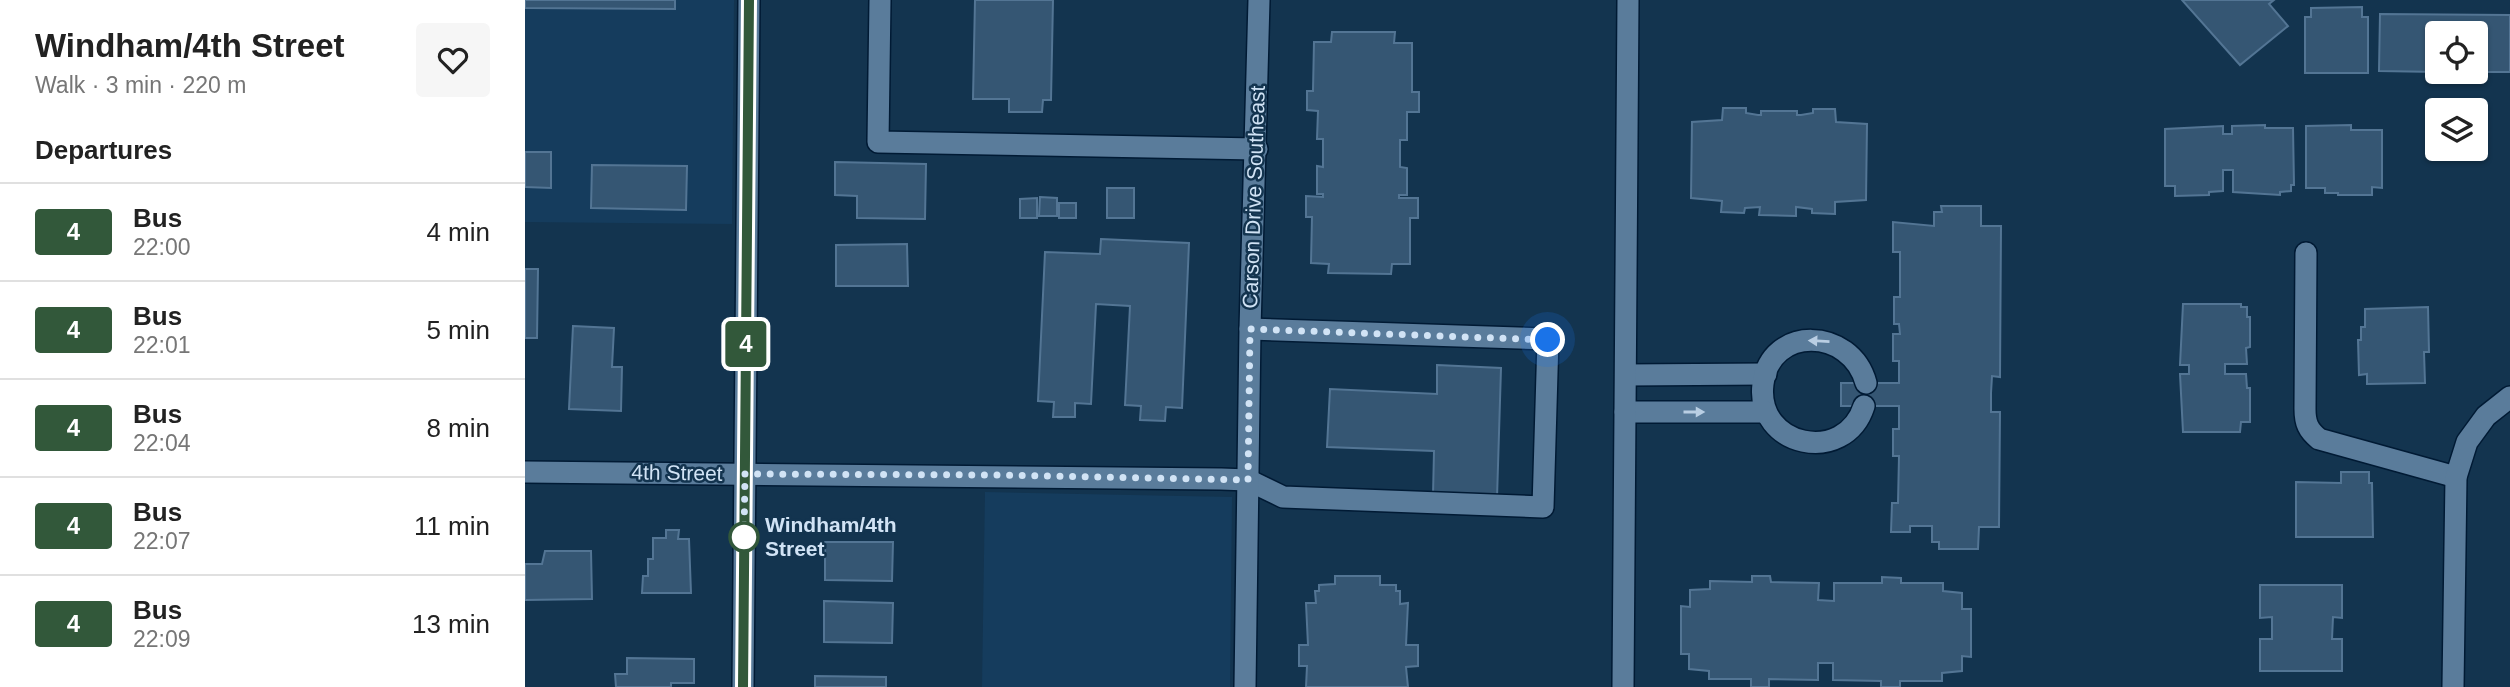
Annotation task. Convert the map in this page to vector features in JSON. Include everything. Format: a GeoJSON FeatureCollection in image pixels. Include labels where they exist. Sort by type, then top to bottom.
{"type":"FeatureCollection","features":[{"type":"Feature","properties":{"kind":"street"},"geometry":{"type":"LineString","coordinates":[[743,687],[749,0]]}},
{"type":"Feature","properties":{"kind":"street"},"geometry":{"type":"LineString","coordinates":[[880,0],[878,142],[1257,149]]}},
{"type":"Feature","properties":{"kind":"street","name":"Carson Drive Southeast"},"geometry":{"type":"LineString","coordinates":[[1245,687],[1250,329],[1259,0]]}},
{"type":"Feature","properties":{"kind":"street"},"geometry":{"type":"LineString","coordinates":[[1623,687],[1628,0]]}},
{"type":"Feature","properties":{"kind":"street"},"geometry":{"type":"LineString","coordinates":[[2306,253],[2305,422],[2311,432],[2319,439],[2456,477]]}},
{"type":"Feature","properties":{"kind":"street"},"geometry":{"type":"LineString","coordinates":[[1248,480],[1283,497],[1543,507],[1548,340],[1250,329]]}},
{"type":"Feature","properties":{"kind":"street"},"geometry":{"type":"LineString","coordinates":[[1864,406],[1853,428],[1841,437],[1813,444],[1784,435],[1766,412],[1762,397],[1766,374],[1776,356],[1788,347],[1817,340],[1844,349],[1856,359],[1866,383]]}},
{"type":"Feature","properties":{"kind":"street"},"geometry":{"type":"LineString","coordinates":[[1626,375],[1766,374]]}},
{"type":"Feature","properties":{"kind":"street"},"geometry":{"type":"LineString","coordinates":[[2453,687],[2456,477],[2467,442],[2486,415],[2510,397]]}},
{"type":"Feature","properties":{"kind":"street"},"geometry":{"type":"LineString","coordinates":[[1625,412],[1766,412]]}},
{"type":"Feature","properties":{"kind":"street","name":"4th Street"},"geometry":{"type":"LineString","coordinates":[[525,472],[983,474],[1248,480]]}},
{"type":"Feature","properties":{"kind":"shaded area"},"geometry":{"type":"Polygon","coordinates":[[[525,0],[734,0],[732,224],[525,222],[525,0]]]}},
{"type":"Feature","properties":{"kind":"shaded area"},"geometry":{"type":"Polygon","coordinates":[[[985,492],[1232,497],[1230,687],[982,687],[985,492]]]}},
{"type":"Feature","properties":{"kind":"building"},"geometry":{"type":"Polygon","coordinates":[[[525,0],[675,0],[675,9],[525,8],[525,0]]]}},
{"type":"Feature","properties":{"kind":"building"},"geometry":{"type":"Polygon","coordinates":[[[975,0],[1053,0],[1051,100],[1043,100],[1042,112],[1009,112],[1009,99],[973,99],[975,0]]]}},
{"type":"Feature","properties":{"kind":"building"},"geometry":{"type":"Polygon","coordinates":[[[2182,0],[2274,0],[2269,4],[2288,26],[2240,65],[2182,0]]]}},
{"type":"Feature","properties":{"kind":"building"},"geometry":{"type":"Polygon","coordinates":[[[2362,7],[2362,17],[2368,17],[2368,73],[2305,73],[2305,17],[2311,17],[2311,8],[2362,7]]]}},
{"type":"Feature","properties":{"kind":"building"},"geometry":{"type":"Polygon","coordinates":[[[2380,14],[2510,15],[2510,72],[2488,72],[2488,21],[2425,21],[2425,72],[2379,71],[2380,14]]]}},
{"type":"Feature","properties":{"kind":"building"},"geometry":{"type":"Polygon","coordinates":[[[1332,32],[1395,32],[1394,43],[1412,43],[1412,92],[1419,92],[1419,112],[1407,112],[1407,140],[1400,140],[1400,167],[1407,168],[1407,195],[1399,195],[1399,198],[1418,198],[1418,218],[1410,218],[1410,264],[1392,264],[1391,274],[1328,273],[1329,264],[1311,263],[1312,217],[1306,217],[1306,196],[1323,197],[1323,194],[1317,194],[1317,166],[1323,167],[1323,139],[1317,139],[1318,111],[1307,110],[1307,91],[1313,91],[1314,42],[1331,42],[1332,32]]]}},
{"type":"Feature","properties":{"kind":"building"},"geometry":{"type":"Polygon","coordinates":[[[1723,108],[1746,108],[1746,113],[1758,115],[1761,115],[1761,111],[1797,111],[1797,115],[1801,115],[1813,113],[1813,109],[1835,109],[1836,122],[1867,124],[1866,200],[1835,202],[1835,214],[1812,213],[1812,209],[1796,207],[1796,216],[1759,215],[1760,207],[1745,208],[1744,213],[1721,212],[1722,201],[1691,198],[1692,122],[1722,120],[1723,108]]]}},
{"type":"Feature","properties":{"kind":"building"},"geometry":{"type":"Polygon","coordinates":[[[2265,125],[2265,128],[2293,128],[2294,185],[2291,185],[2291,191],[2280,192],[2280,195],[2233,192],[2233,170],[2223,170],[2223,191],[2209,192],[2209,195],[2175,196],[2175,186],[2165,186],[2165,129],[2223,126],[2223,134],[2232,134],[2232,126],[2265,125]]]}},
{"type":"Feature","properties":{"kind":"building"},"geometry":{"type":"Polygon","coordinates":[[[2351,125],[2351,130],[2382,130],[2382,188],[2372,187],[2372,195],[2338,195],[2325,193],[2325,188],[2306,188],[2306,126],[2351,125]]]}},
{"type":"Feature","properties":{"kind":"building"},"geometry":{"type":"Polygon","coordinates":[[[525,152],[551,152],[551,188],[525,187],[525,152]]]}},
{"type":"Feature","properties":{"kind":"building"},"geometry":{"type":"Polygon","coordinates":[[[835,162],[926,164],[925,219],[857,218],[857,196],[835,195],[835,162]]]}},
{"type":"Feature","properties":{"kind":"building"},"geometry":{"type":"Polygon","coordinates":[[[592,165],[687,166],[686,210],[591,208],[592,165]]]}},
{"type":"Feature","properties":{"kind":"building"},"geometry":{"type":"Polygon","coordinates":[[[1107,188],[1134,188],[1134,218],[1107,218],[1107,188]]]}},
{"type":"Feature","properties":{"kind":"building"},"geometry":{"type":"Polygon","coordinates":[[[1040,197],[1057,198],[1057,216],[1039,216],[1040,197]]]}},
{"type":"Feature","properties":{"kind":"building"},"geometry":{"type":"Polygon","coordinates":[[[1037,198],[1037,218],[1020,218],[1020,199],[1037,198]]]}},
{"type":"Feature","properties":{"kind":"building"},"geometry":{"type":"Polygon","coordinates":[[[1059,203],[1076,203],[1076,218],[1059,218],[1059,203]]]}},
{"type":"Feature","properties":{"kind":"building"},"geometry":{"type":"Polygon","coordinates":[[[1941,206],[1981,206],[1981,226],[2001,226],[2000,377],[1992,376],[1991,393],[1991,412],[2000,412],[1999,527],[1979,527],[1978,549],[1939,549],[1939,542],[1932,542],[1932,526],[1910,526],[1910,532],[1891,532],[1892,503],[1898,503],[1899,456],[1893,456],[1893,429],[1899,429],[1899,406],[1841,406],[1841,383],[1899,383],[1899,361],[1893,361],[1893,334],[1900,334],[1899,324],[1894,324],[1894,297],[1900,297],[1900,252],[1893,252],[1893,222],[1934,226],[1934,212],[1942,212],[1941,206]]]}},
{"type":"Feature","properties":{"kind":"building"},"geometry":{"type":"Polygon","coordinates":[[[1101,239],[1189,243],[1182,408],[1166,407],[1165,421],[1140,420],[1141,406],[1125,405],[1130,306],[1096,304],[1091,404],[1075,403],[1075,417],[1053,417],[1054,402],[1038,401],[1045,252],[1100,254],[1101,239]]]}},
{"type":"Feature","properties":{"kind":"building"},"geometry":{"type":"Polygon","coordinates":[[[907,244],[908,286],[836,286],[836,245],[907,244]]]}},
{"type":"Feature","properties":{"kind":"building"},"geometry":{"type":"Polygon","coordinates":[[[525,269],[538,269],[537,338],[525,338],[525,269]]]}},
{"type":"Feature","properties":{"kind":"building"},"geometry":{"type":"Polygon","coordinates":[[[2183,304],[2241,304],[2241,307],[2247,307],[2247,317],[2250,317],[2250,347],[2246,348],[2247,364],[2225,364],[2225,374],[2246,374],[2247,388],[2250,388],[2250,422],[2241,422],[2240,432],[2183,432],[2180,374],[2189,374],[2189,365],[2180,365],[2183,304]]]}},
{"type":"Feature","properties":{"kind":"building"},"geometry":{"type":"Polygon","coordinates":[[[2428,307],[2429,352],[2424,352],[2425,383],[2367,384],[2367,374],[2359,375],[2358,340],[2361,340],[2361,327],[2365,327],[2365,309],[2428,307]]]}},
{"type":"Feature","properties":{"kind":"building"},"geometry":{"type":"Polygon","coordinates":[[[573,326],[614,328],[612,367],[622,367],[621,411],[569,409],[573,326]]]}},
{"type":"Feature","properties":{"kind":"building"},"geometry":{"type":"Polygon","coordinates":[[[1437,365],[1501,368],[1497,498],[1433,496],[1434,451],[1327,447],[1330,389],[1437,394],[1437,365]]]}},
{"type":"Feature","properties":{"kind":"building"},"geometry":{"type":"Polygon","coordinates":[[[2341,472],[2369,472],[2369,483],[2372,483],[2373,537],[2296,537],[2296,482],[2341,483],[2341,472]]]}},
{"type":"Feature","properties":{"kind":"building"},"geometry":{"type":"Polygon","coordinates":[[[666,530],[679,530],[678,539],[689,539],[691,593],[642,593],[643,576],[648,576],[648,559],[653,559],[653,538],[666,538],[666,530]]]}},
{"type":"Feature","properties":{"kind":"building"},"geometry":{"type":"Polygon","coordinates":[[[825,542],[893,542],[892,581],[825,580],[825,542]]]}},
{"type":"Feature","properties":{"kind":"building"},"geometry":{"type":"Polygon","coordinates":[[[545,551],[591,551],[592,599],[525,600],[525,564],[542,564],[545,551]]]}},
{"type":"Feature","properties":{"kind":"building"},"geometry":{"type":"Polygon","coordinates":[[[1335,576],[1380,576],[1380,585],[1396,585],[1396,591],[1400,591],[1400,604],[1408,603],[1406,645],[1418,645],[1418,666],[1406,667],[1408,687],[1306,687],[1307,666],[1299,666],[1299,645],[1308,645],[1306,603],[1316,603],[1315,591],[1319,591],[1319,585],[1335,584],[1335,576]]]}},
{"type":"Feature","properties":{"kind":"building"},"geometry":{"type":"Polygon","coordinates":[[[1752,576],[1770,576],[1771,582],[1819,583],[1818,600],[1834,601],[1834,583],[1882,583],[1882,577],[1901,578],[1901,583],[1943,583],[1943,591],[1962,593],[1962,609],[1971,609],[1971,657],[1962,656],[1962,671],[1942,673],[1942,681],[1900,681],[1900,687],[1881,687],[1881,681],[1833,680],[1833,663],[1818,663],[1818,680],[1769,679],[1769,687],[1751,687],[1751,679],[1709,679],[1709,671],[1689,669],[1689,654],[1681,654],[1681,606],[1690,607],[1690,590],[1710,589],[1710,581],[1752,582],[1752,576]]]}},
{"type":"Feature","properties":{"kind":"building"},"geometry":{"type":"Polygon","coordinates":[[[2260,585],[2342,585],[2342,618],[2333,617],[2332,639],[2342,639],[2342,671],[2260,671],[2260,639],[2272,639],[2272,617],[2260,618],[2260,585]]]}},
{"type":"Feature","properties":{"kind":"building"},"geometry":{"type":"Polygon","coordinates":[[[824,601],[893,603],[892,643],[824,642],[824,601]]]}},
{"type":"Feature","properties":{"kind":"building"},"geometry":{"type":"Polygon","coordinates":[[[627,658],[694,659],[694,683],[671,683],[671,687],[616,687],[615,674],[627,674],[627,658]]]}},
{"type":"Feature","properties":{"kind":"building"},"geometry":{"type":"Polygon","coordinates":[[[815,676],[886,677],[886,687],[815,687],[815,676]]]}},
{"type":"Feature","properties":{"kind":"bus line","name":"4"},"geometry":{"type":"LineString","coordinates":[[743,687],[749,0]]}},
{"type":"Feature","properties":{"kind":"place","name":"Windham/4th Street"},"geometry":{"type":"Point","coordinates":[744,537]}},
{"type":"Feature","properties":{"kind":"route"},"geometry":{"type":"LineString","coordinates":[[744,537],[745,474],[1248,480],[1250,329],[1548,340]]}}]}
